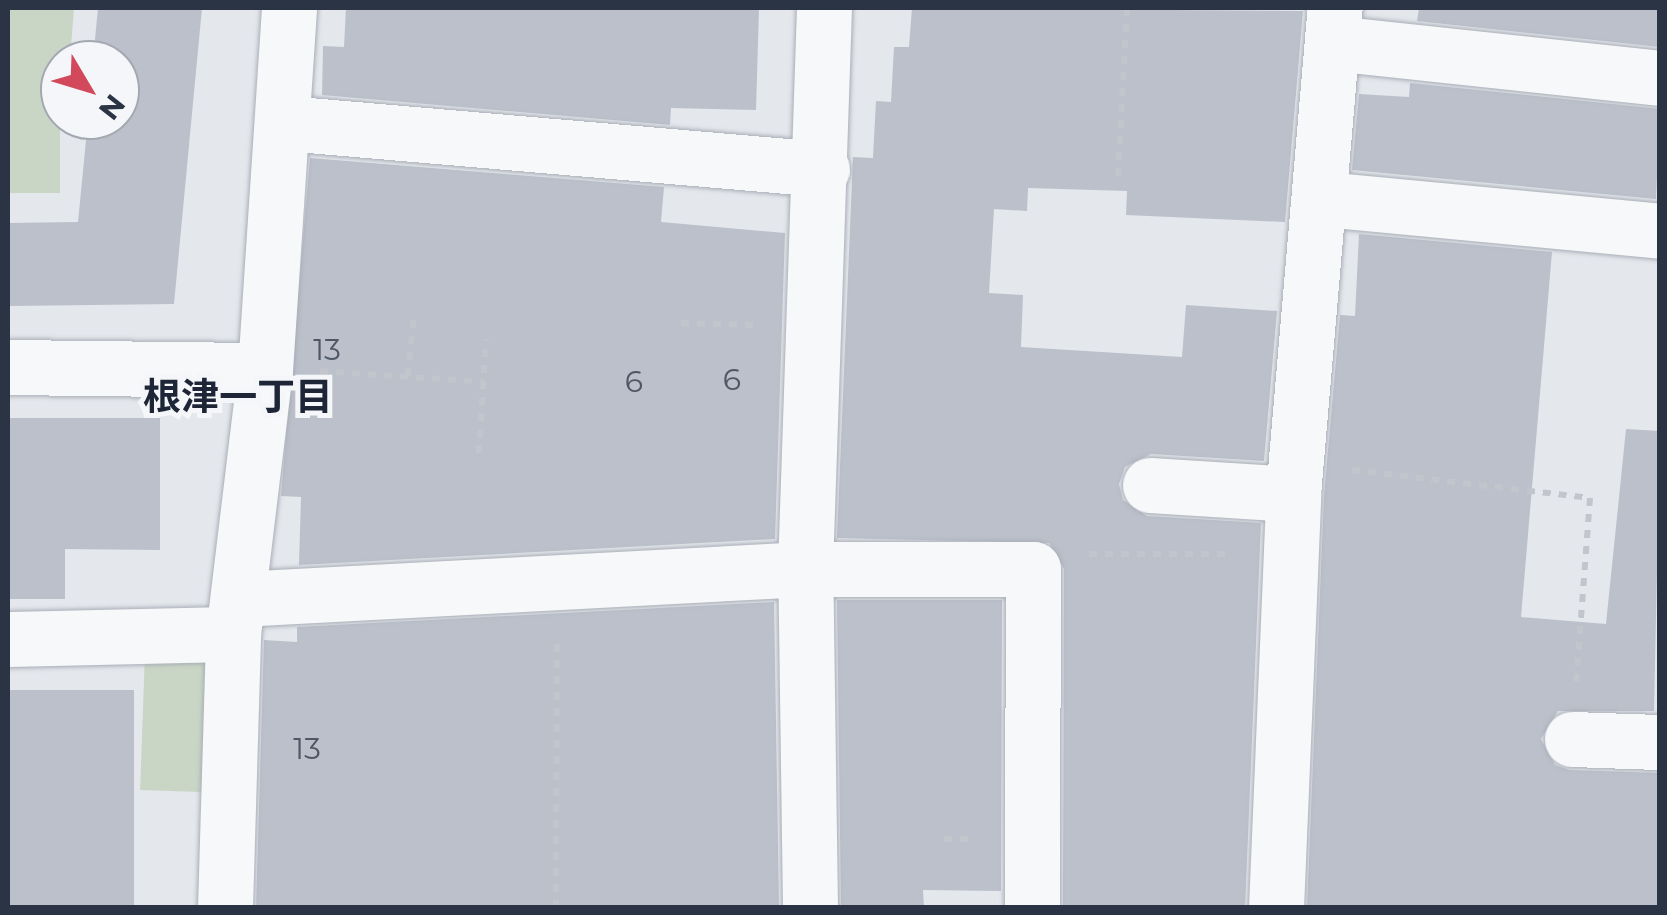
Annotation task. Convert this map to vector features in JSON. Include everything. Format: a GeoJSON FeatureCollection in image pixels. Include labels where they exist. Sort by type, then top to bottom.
{"type":"FeatureCollection","features":[{"type":"Feature","properties":{"kind":"street"},"geometry":{"type":"LineString","coordinates":[[225,908],[236,617],[265,370],[289,8]]}},
{"type":"Feature","properties":{"kind":"street"},"geometry":{"type":"LineString","coordinates":[[810,908],[805,569],[822,169],[824,8]]}},
{"type":"Feature","properties":{"kind":"street"},"geometry":{"type":"LineString","coordinates":[[1276,908],[1294,479],[1323,199],[1334,25],[1660,78]]}},
{"type":"Feature","properties":{"kind":"street"},"geometry":{"type":"LineString","coordinates":[[284,124],[822,169]]}},
{"type":"Feature","properties":{"kind":"street"},"geometry":{"type":"LineString","coordinates":[[1323,199],[1660,231]]}},
{"type":"Feature","properties":{"kind":"street"},"geometry":{"type":"LineString","coordinates":[[8,367],[265,370]]}},
{"type":"Feature","properties":{"kind":"street"},"geometry":{"type":"LineString","coordinates":[[1150,486],[1294,479]]}},
{"type":"Feature","properties":{"kind":"street"},"geometry":{"type":"LineString","coordinates":[[8,639],[557,582],[805,569],[1032,569],[1032,908]]}},
{"type":"Feature","properties":{"kind":"street"},"geometry":{"type":"LineString","coordinates":[[1572,740],[1660,742]]}},
{"type":"Feature","properties":{"kind":"path"},"geometry":{"type":"LineString","coordinates":[[1118,176],[1126,8]]}},
{"type":"Feature","properties":{"kind":"path"},"geometry":{"type":"LineString","coordinates":[[408,376],[414,313]]}},
{"type":"Feature","properties":{"kind":"path"},"geometry":{"type":"LineString","coordinates":[[680,323],[815,326]]}},
{"type":"Feature","properties":{"kind":"path"},"geometry":{"type":"LineString","coordinates":[[479,452],[486,339]]}},
{"type":"Feature","properties":{"kind":"path"},"geometry":{"type":"LineString","coordinates":[[265,370],[484,382]]}},
{"type":"Feature","properties":{"kind":"path"},"geometry":{"type":"LineString","coordinates":[[1294,479],[1590,498],[1572,740]]}},
{"type":"Feature","properties":{"kind":"path"},"geometry":{"type":"LineString","coordinates":[[1032,569],[1048,555],[1292,554]]}},
{"type":"Feature","properties":{"kind":"path"},"geometry":{"type":"LineString","coordinates":[[556,908],[557,582]]}},
{"type":"Feature","properties":{"kind":"green space"},"geometry":{"type":"Polygon","coordinates":[[[8,8],[74,8],[72,40],[40,40],[40,140],[60,140],[60,193],[8,193],[8,8]]]}},
{"type":"Feature","properties":{"kind":"green space"},"geometry":{"type":"Polygon","coordinates":[[[145,651],[213,653],[208,792],[140,790],[145,651]]]}},
{"type":"Feature","properties":{"kind":"building"},"geometry":{"type":"Polygon","coordinates":[[[98,8],[202,8],[174,304],[8,306],[8,223],[78,222],[86,140],[140,140],[140,40],[95,40],[98,8]]]}},
{"type":"Feature","properties":{"kind":"building"},"geometry":{"type":"Polygon","coordinates":[[[346,8],[759,8],[756,110],[671,108],[670,125],[322,95],[323,46],[344,47],[346,8]]]}},
{"type":"Feature","properties":{"kind":"building"},"geometry":{"type":"Polygon","coordinates":[[[912,8],[1303,11],[1285,222],[1126,215],[1127,191],[1028,188],[1027,211],[994,209],[989,293],[1023,295],[1021,347],[1182,357],[1186,305],[1277,311],[1264,461],[1151,454],[1125,467],[1119,484],[1123,500],[1147,516],[1261,523],[1245,908],[1063,908],[1064,569],[1049,543],[837,538],[853,157],[873,158],[876,101],[891,102],[894,47],[909,47],[912,8]]]}},
{"type":"Feature","properties":{"kind":"building"},"geometry":{"type":"Polygon","coordinates":[[[1419,8],[1660,8],[1660,47],[1417,21],[1419,8]]]}},
{"type":"Feature","properties":{"kind":"building"},"geometry":{"type":"Polygon","coordinates":[[[1410,83],[1660,109],[1656,199],[1352,170],[1359,94],[1409,97],[1410,83]]]}},
{"type":"Feature","properties":{"kind":"building"},"geometry":{"type":"Polygon","coordinates":[[[310,158],[664,187],[661,222],[785,233],[775,539],[299,565],[301,497],[281,496],[310,158]]]}},
{"type":"Feature","properties":{"kind":"building"},"geometry":{"type":"Polygon","coordinates":[[[1359,234],[1552,252],[1521,617],[1606,624],[1626,429],[1660,431],[1654,711],[1558,711],[1541,739],[1555,765],[1570,770],[1660,773],[1660,908],[1307,908],[1324,496],[1340,315],[1355,316],[1359,234]]]}},
{"type":"Feature","properties":{"kind":"building"},"geometry":{"type":"Polygon","coordinates":[[[8,418],[160,418],[160,550],[65,549],[65,599],[8,599],[8,418]]]}},
{"type":"Feature","properties":{"kind":"building"},"geometry":{"type":"Polygon","coordinates":[[[837,600],[1002,600],[1001,891],[923,890],[924,908],[841,908],[837,600]]]}},
{"type":"Feature","properties":{"kind":"building"},"geometry":{"type":"Polygon","coordinates":[[[774,602],[779,908],[256,908],[264,640],[297,642],[297,627],[774,602]]]}},
{"type":"Feature","properties":{"kind":"building"},"geometry":{"type":"Polygon","coordinates":[[[8,690],[134,690],[134,908],[8,908],[8,690]]]}},
{"type":"Feature","properties":{"kind":"district","name":"根津一丁目"},"geometry":{"type":"Point","coordinates":[238,397]}}]}
